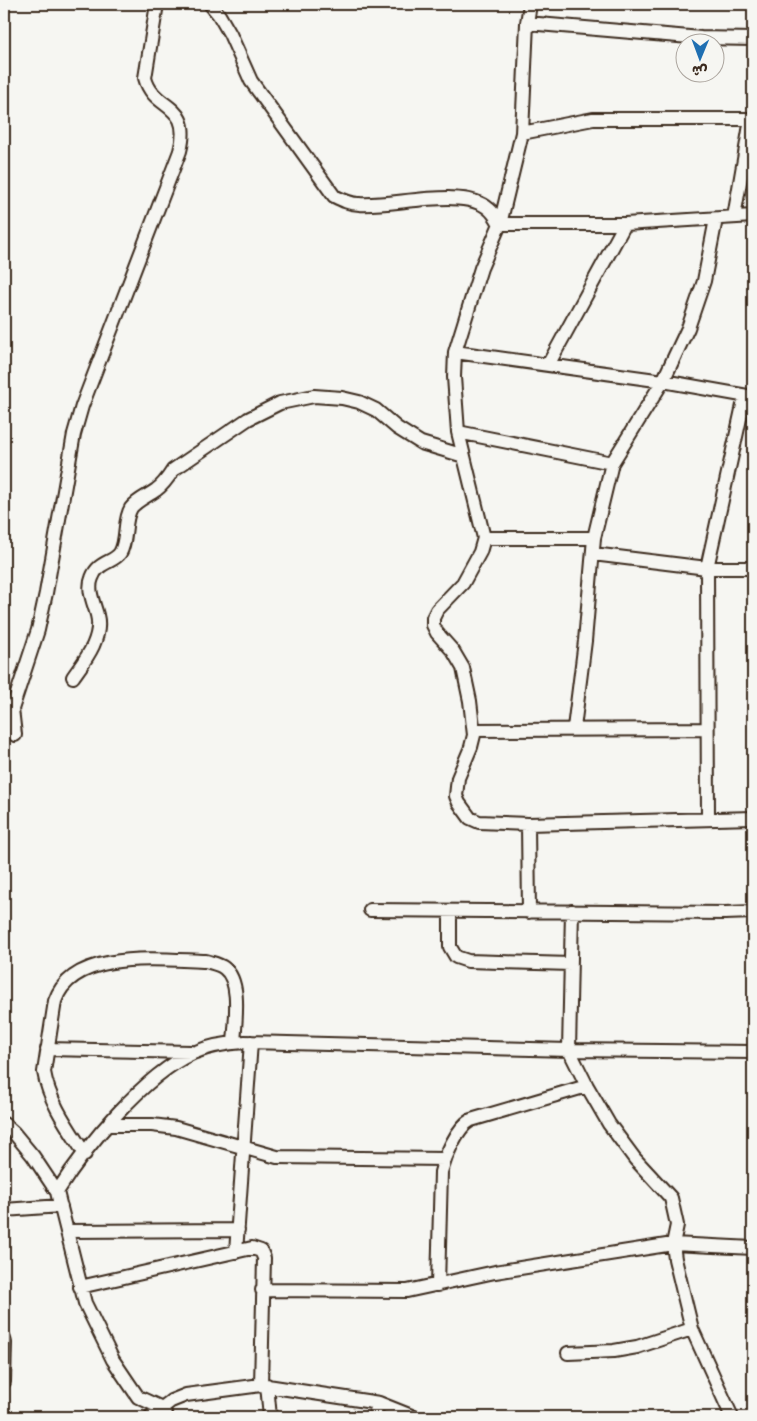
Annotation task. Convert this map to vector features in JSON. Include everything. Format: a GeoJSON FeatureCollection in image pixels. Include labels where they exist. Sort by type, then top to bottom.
{"type":"FeatureCollection","features":[{"type":"Feature","properties":{"kind":"street"},"geometry":{"type":"LineString","coordinates":[[15,735],[12,709],[38,630],[74,434],[82,406],[184,139],[184,125],[177,115],[147,87],[145,78],[157,4]]}},
{"type":"Feature","properties":{"kind":"street"},"geometry":{"type":"LineString","coordinates":[[210,4],[230,34],[251,81],[334,196],[347,202],[361,204],[428,199],[467,200],[481,203],[490,209],[500,224]]}},
{"type":"Feature","properties":{"kind":"street"},"geometry":{"type":"LineString","coordinates":[[530,4],[527,23],[522,133],[500,224],[481,268],[455,352],[454,377],[458,432],[484,538],[480,552],[463,583],[437,610],[433,618],[433,625],[437,633],[453,651],[463,668],[474,730],[471,747],[458,778],[456,796],[459,803],[474,820],[528,824],[753,818]]}},
{"type":"Feature","properties":{"kind":"street"},"geometry":{"type":"LineString","coordinates":[[527,23],[701,38],[753,39]]}},
{"type":"Feature","properties":{"kind":"street"},"geometry":{"type":"LineString","coordinates":[[522,133],[594,119],[752,119],[734,217]]}},
{"type":"Feature","properties":{"kind":"street"},"geometry":{"type":"LineString","coordinates":[[500,224],[625,224],[753,216]]}},
{"type":"Feature","properties":{"kind":"street"},"geometry":{"type":"LineString","coordinates":[[574,728],[585,641],[594,538],[612,463],[663,381],[688,328],[704,281],[716,219]]}},
{"type":"Feature","properties":{"kind":"street"},"geometry":{"type":"LineString","coordinates":[[548,365],[625,224]]}},
{"type":"Feature","properties":{"kind":"street"},"geometry":{"type":"LineString","coordinates":[[455,352],[663,381],[749,396],[707,568],[708,820]]}},
{"type":"Feature","properties":{"kind":"street"},"geometry":{"type":"LineString","coordinates":[[73,677],[89,656],[98,631],[98,617],[90,594],[92,578],[100,565],[119,554],[131,509],[139,500],[161,486],[173,470],[248,419],[280,403],[314,396],[342,398],[360,402],[376,410],[396,428],[422,443],[464,456]]}},
{"type":"Feature","properties":{"kind":"street"},"geometry":{"type":"LineString","coordinates":[[458,432],[612,463]]}},
{"type":"Feature","properties":{"kind":"street"},"geometry":{"type":"LineString","coordinates":[[484,538],[594,538]]}},
{"type":"Feature","properties":{"kind":"street"},"geometry":{"type":"LineString","coordinates":[[593,554],[707,568],[753,568]]}},
{"type":"Feature","properties":{"kind":"street"},"geometry":{"type":"LineString","coordinates":[[474,730],[574,728],[707,729]]}},
{"type":"Feature","properties":{"kind":"street"},"geometry":{"type":"LineString","coordinates":[[528,824],[529,912]]}},
{"type":"Feature","properties":{"kind":"street"},"geometry":{"type":"LineString","coordinates":[[370,910],[753,912]]}},
{"type":"Feature","properties":{"kind":"street"},"geometry":{"type":"LineString","coordinates":[[450,910],[450,948],[456,957],[468,961],[571,964]]}},
{"type":"Feature","properties":{"kind":"street"},"geometry":{"type":"LineString","coordinates":[[572,911],[569,1050],[609,1124],[630,1152],[671,1198],[677,1225],[673,1244],[675,1259],[692,1329],[732,1417]]}},
{"type":"Feature","properties":{"kind":"street"},"geometry":{"type":"LineString","coordinates":[[85,1154],[66,1124],[46,1083],[44,1072],[55,1001],[58,991],[65,983],[90,968],[122,959],[206,961],[218,964],[226,968],[235,991],[234,1043]]}},
{"type":"Feature","properties":{"kind":"street"},"geometry":{"type":"LineString","coordinates":[[236,1252],[251,1042]]}},
{"type":"Feature","properties":{"kind":"street"},"geometry":{"type":"LineString","coordinates":[[57,1192],[108,1125],[145,1087],[162,1072],[194,1052],[207,1048],[251,1042],[569,1050],[753,1052]]}},
{"type":"Feature","properties":{"kind":"street"},"geometry":{"type":"LineString","coordinates":[[47,1049],[194,1052]]}},
{"type":"Feature","properties":{"kind":"street"},"geometry":{"type":"LineString","coordinates":[[438,1285],[441,1172],[445,1159],[461,1128],[465,1123],[587,1086]]}},
{"type":"Feature","properties":{"kind":"street"},"geometry":{"type":"LineString","coordinates":[[4,1124],[33,1156],[57,1192],[80,1287],[88,1311],[113,1360],[138,1397],[165,1413]]}},
{"type":"Feature","properties":{"kind":"street"},"geometry":{"type":"LineString","coordinates":[[108,1125],[152,1125],[176,1128],[285,1157],[445,1159]]}},
{"type":"Feature","properties":{"kind":"street"},"geometry":{"type":"LineString","coordinates":[[4,1210],[61,1206]]}},
{"type":"Feature","properties":{"kind":"street"},"geometry":{"type":"LineString","coordinates":[[67,1231],[238,1230]]}},
{"type":"Feature","properties":{"kind":"street"},"geometry":{"type":"LineString","coordinates":[[262,1290],[407,1291],[495,1272],[673,1244],[753,1248]]}},
{"type":"Feature","properties":{"kind":"street"},"geometry":{"type":"LineString","coordinates":[[80,1287],[252,1248],[261,1250],[264,1258],[262,1290],[264,1385],[270,1417]]}},
{"type":"Feature","properties":{"kind":"street"},"geometry":{"type":"LineString","coordinates":[[568,1353],[614,1351],[637,1347],[692,1329]]}},
{"type":"Feature","properties":{"kind":"street"},"geometry":{"type":"LineString","coordinates":[[4,1339],[4,1382]]}},
{"type":"Feature","properties":{"kind":"street"},"geometry":{"type":"LineString","coordinates":[[150,1417],[165,1413],[171,1401],[186,1395],[264,1385],[379,1403],[414,1417]]}},
{"type":"Feature","properties":{"kind":"street"},"geometry":{"type":"LineString","coordinates":[[374,1417],[379,1403]]}}]}
